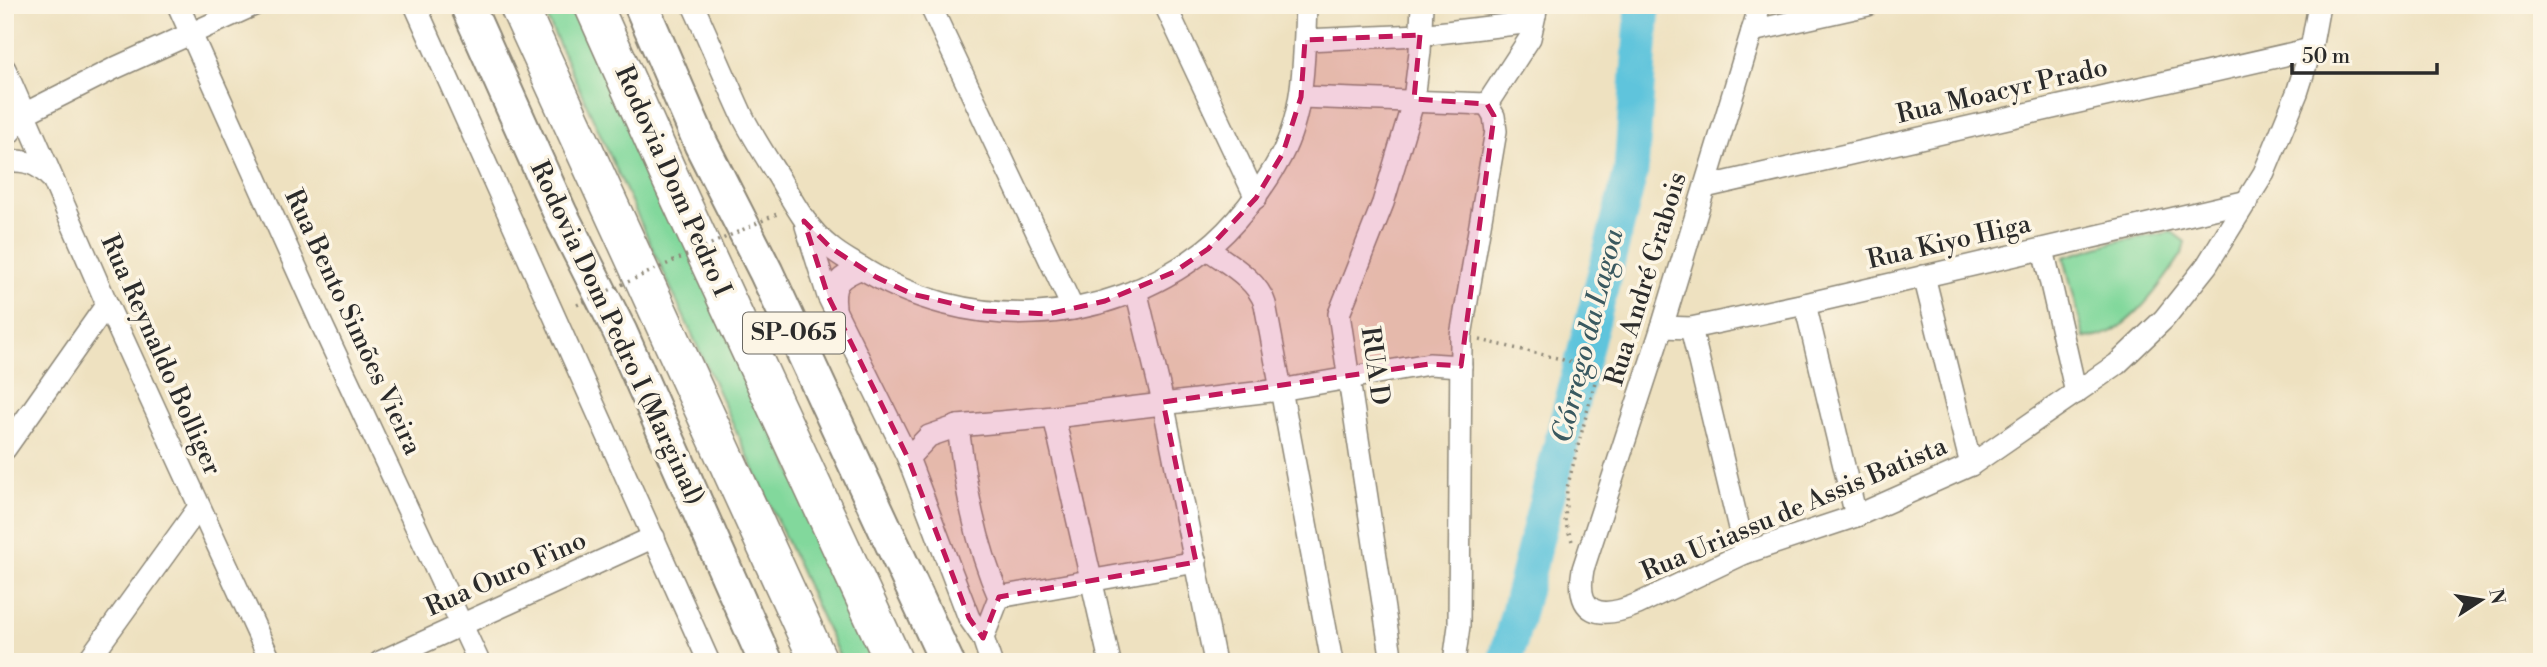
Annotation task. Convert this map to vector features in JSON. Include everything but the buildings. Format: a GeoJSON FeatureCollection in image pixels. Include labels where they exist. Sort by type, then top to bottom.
{"type":"FeatureCollection","features":[{"type":"Feature","properties":{"kind":"highway","name":"Rodovia Dom Pedro I (Marginal)"},"geometry":{"type":"LineString","coordinates":[[467,5],[559,213],[626,344],[766,662]]}},
{"type":"Feature","properties":{"kind":"highway"},"geometry":{"type":"LineString","coordinates":[[519,5],[819,662]]}},
{"type":"Feature","properties":{"kind":"highway","name":"Rodovia Dom Pedro I"},"geometry":{"type":"LineString","coordinates":[[593,5],[667,173],[894,662]]}},
{"type":"Feature","properties":{"kind":"highway","name":"SP-065"},"geometry":{"type":"LineString","coordinates":[[641,5],[701,144],[772,284],[947,662]]}},
{"type":"Feature","properties":{"kind":"street","name":"Rua Bento Simões Vieira"},"geometry":{"type":"LineString","coordinates":[[178,5],[322,325],[479,662]]}},
{"type":"Feature","properties":{"kind":"street"},"geometry":{"type":"LineString","coordinates":[[5,138],[26,113],[254,5]]}},
{"type":"Feature","properties":{"kind":"street"},"geometry":{"type":"LineString","coordinates":[[415,5],[709,662]]}},
{"type":"Feature","properties":{"kind":"street"},"geometry":{"type":"LineString","coordinates":[[694,5],[744,119],[804,220],[828,296],[908,458],[969,618],[983,638],[990,662]]}},
{"type":"Feature","properties":{"kind":"street"},"geometry":{"type":"LineString","coordinates":[[930,5],[1073,309]]}},
{"type":"Feature","properties":{"kind":"street"},"geometry":{"type":"LineString","coordinates":[[1165,5],[1256,198]]}},
{"type":"Feature","properties":{"kind":"street"},"geometry":{"type":"LineString","coordinates":[[804,220],[831,248],[862,268],[912,294],[950,306],[1019,315],[1073,309],[1136,290],[1174,272],[1208,249],[1256,198],[1283,153],[1301,97],[1306,5]]}},
{"type":"Feature","properties":{"kind":"street","name":"RUA D"},"geometry":{"type":"LineString","coordinates":[[1392,662],[1339,314],[1383,203],[1414,99],[1422,5]]}},
{"type":"Feature","properties":{"kind":"street","name":"Rua André Grabois"},"geometry":{"type":"LineString","coordinates":[[1583,569],[1662,327],[1760,5]]}},
{"type":"Feature","properties":{"kind":"street"},"geometry":{"type":"LineString","coordinates":[[1752,31],[1868,5]]}},
{"type":"Feature","properties":{"kind":"street","name":"Rua Uriassu de Assis Batista"},"geometry":{"type":"LineString","coordinates":[[1583,569],[1580,586],[1583,600],[1593,610],[1605,614],[1623,611],[1745,553],[1856,516],[1971,465],[2117,364],[2164,319],[2207,265],[2264,173],[2311,49],[2319,5]]}},
{"type":"Feature","properties":{"kind":"street"},"geometry":{"type":"LineString","coordinates":[[1305,40],[1420,35],[1524,23],[1536,10]]}},
{"type":"Feature","properties":{"kind":"street"},"geometry":{"type":"LineString","coordinates":[[1487,103],[1530,38],[1536,10]]}},
{"type":"Feature","properties":{"kind":"street","name":"Rua Moacyr Prado"},"geometry":{"type":"LineString","coordinates":[[1705,187],[2311,49]]}},
{"type":"Feature","properties":{"kind":"street","name":"Rua Reynaldo Bolliger"},"geometry":{"type":"LineString","coordinates":[[5,69],[107,304],[271,662]]}},
{"type":"Feature","properties":{"kind":"street"},"geometry":{"type":"LineString","coordinates":[[1301,97],[1487,103]]}},
{"type":"Feature","properties":{"kind":"street"},"geometry":{"type":"LineString","coordinates":[[1454,662],[1459,626],[1461,335],[1496,131],[1494,116],[1487,103]]}},
{"type":"Feature","properties":{"kind":"street"},"geometry":{"type":"LineString","coordinates":[[5,161],[30,162],[51,178]]}},
{"type":"Feature","properties":{"kind":"street","name":"Rua Kiyo Higa"},"geometry":{"type":"LineString","coordinates":[[1662,327],[1691,328],[1805,304],[2248,201]]}},
{"type":"Feature","properties":{"kind":"street"},"geometry":{"type":"LineString","coordinates":[[1208,249],[1261,293],[1332,662]]}},
{"type":"Feature","properties":{"kind":"street"},"geometry":{"type":"LineString","coordinates":[[2043,249],[2076,393]]}},
{"type":"Feature","properties":{"kind":"street"},"geometry":{"type":"LineString","coordinates":[[835,311],[835,287],[841,278],[862,268]]}},
{"type":"Feature","properties":{"kind":"street"},"geometry":{"type":"LineString","coordinates":[[1924,276],[1971,465]]}},
{"type":"Feature","properties":{"kind":"street"},"geometry":{"type":"LineString","coordinates":[[1136,290],[1163,402],[1215,662]]}},
{"type":"Feature","properties":{"kind":"street"},"geometry":{"type":"LineString","coordinates":[[5,449],[107,304]]}},
{"type":"Feature","properties":{"kind":"street"},"geometry":{"type":"LineString","coordinates":[[1805,304],[1856,516]]}},
{"type":"Feature","properties":{"kind":"street"},"geometry":{"type":"LineString","coordinates":[[1691,328],[1745,553]]}},
{"type":"Feature","properties":{"kind":"street"},"geometry":{"type":"LineString","coordinates":[[908,458],[929,436],[958,426],[1280,390],[1429,364],[1461,366]]}},
{"type":"Feature","properties":{"kind":"street"},"geometry":{"type":"LineString","coordinates":[[1054,417],[1110,662]]}},
{"type":"Feature","properties":{"kind":"street"},"geometry":{"type":"LineString","coordinates":[[958,426],[965,485],[988,572],[999,597],[983,638]]}},
{"type":"Feature","properties":{"kind":"street"},"geometry":{"type":"LineString","coordinates":[[87,662],[199,508]]}},
{"type":"Feature","properties":{"kind":"street","name":"Rua Ouro Fino"},"geometry":{"type":"LineString","coordinates":[[380,662],[654,537]]}},
{"type":"Feature","properties":{"kind":"street"},"geometry":{"type":"LineString","coordinates":[[999,597],[1196,562]]}},
{"type":"Feature","properties":{"kind":"path"},"geometry":{"type":"LineString","coordinates":[[577,305],[777,214]]}},
{"type":"Feature","properties":{"kind":"path"},"geometry":{"type":"LineString","coordinates":[[1461,335],[1557,358],[1619,377],[1642,388]]}},
{"type":"Feature","properties":{"kind":"path"},"geometry":{"type":"LineString","coordinates":[[1583,569],[1565,522],[1567,488],[1596,379],[1594,369]]}},
{"type":"Feature","properties":{"kind":"highlighted area"},"geometry":{"type":"Polygon","coordinates":[[[1420,35],[1414,99],[1487,104],[1494,116],[1461,366],[1429,364],[1163,402],[1196,562],[999,597],[983,638],[969,618],[908,458],[828,296],[804,221],[831,248],[876,277],[912,294],[984,311],[1048,314],[1105,301],[1174,272],[1208,249],[1256,198],[1283,153],[1301,97],[1305,40],[1420,35]]]}},
{"type":"Feature","properties":{"kind":"green space"},"geometry":{"type":"Polygon","coordinates":[[[541,5],[579,5],[879,662],[842,662],[541,5]]]}},
{"type":"Feature","properties":{"kind":"green space"},"geometry":{"type":"Polygon","coordinates":[[[2172,232],[2185,242],[2182,254],[2153,294],[2127,321],[2113,331],[2098,337],[2084,337],[2064,257],[2114,242],[2172,232]]]}},
{"type":"Feature","properties":{"kind":"waterway","name":"Córrego da Lagoa"},"geometry":{"type":"LineString","coordinates":[[1505,662],[1631,171],[1643,5]]}}]}
